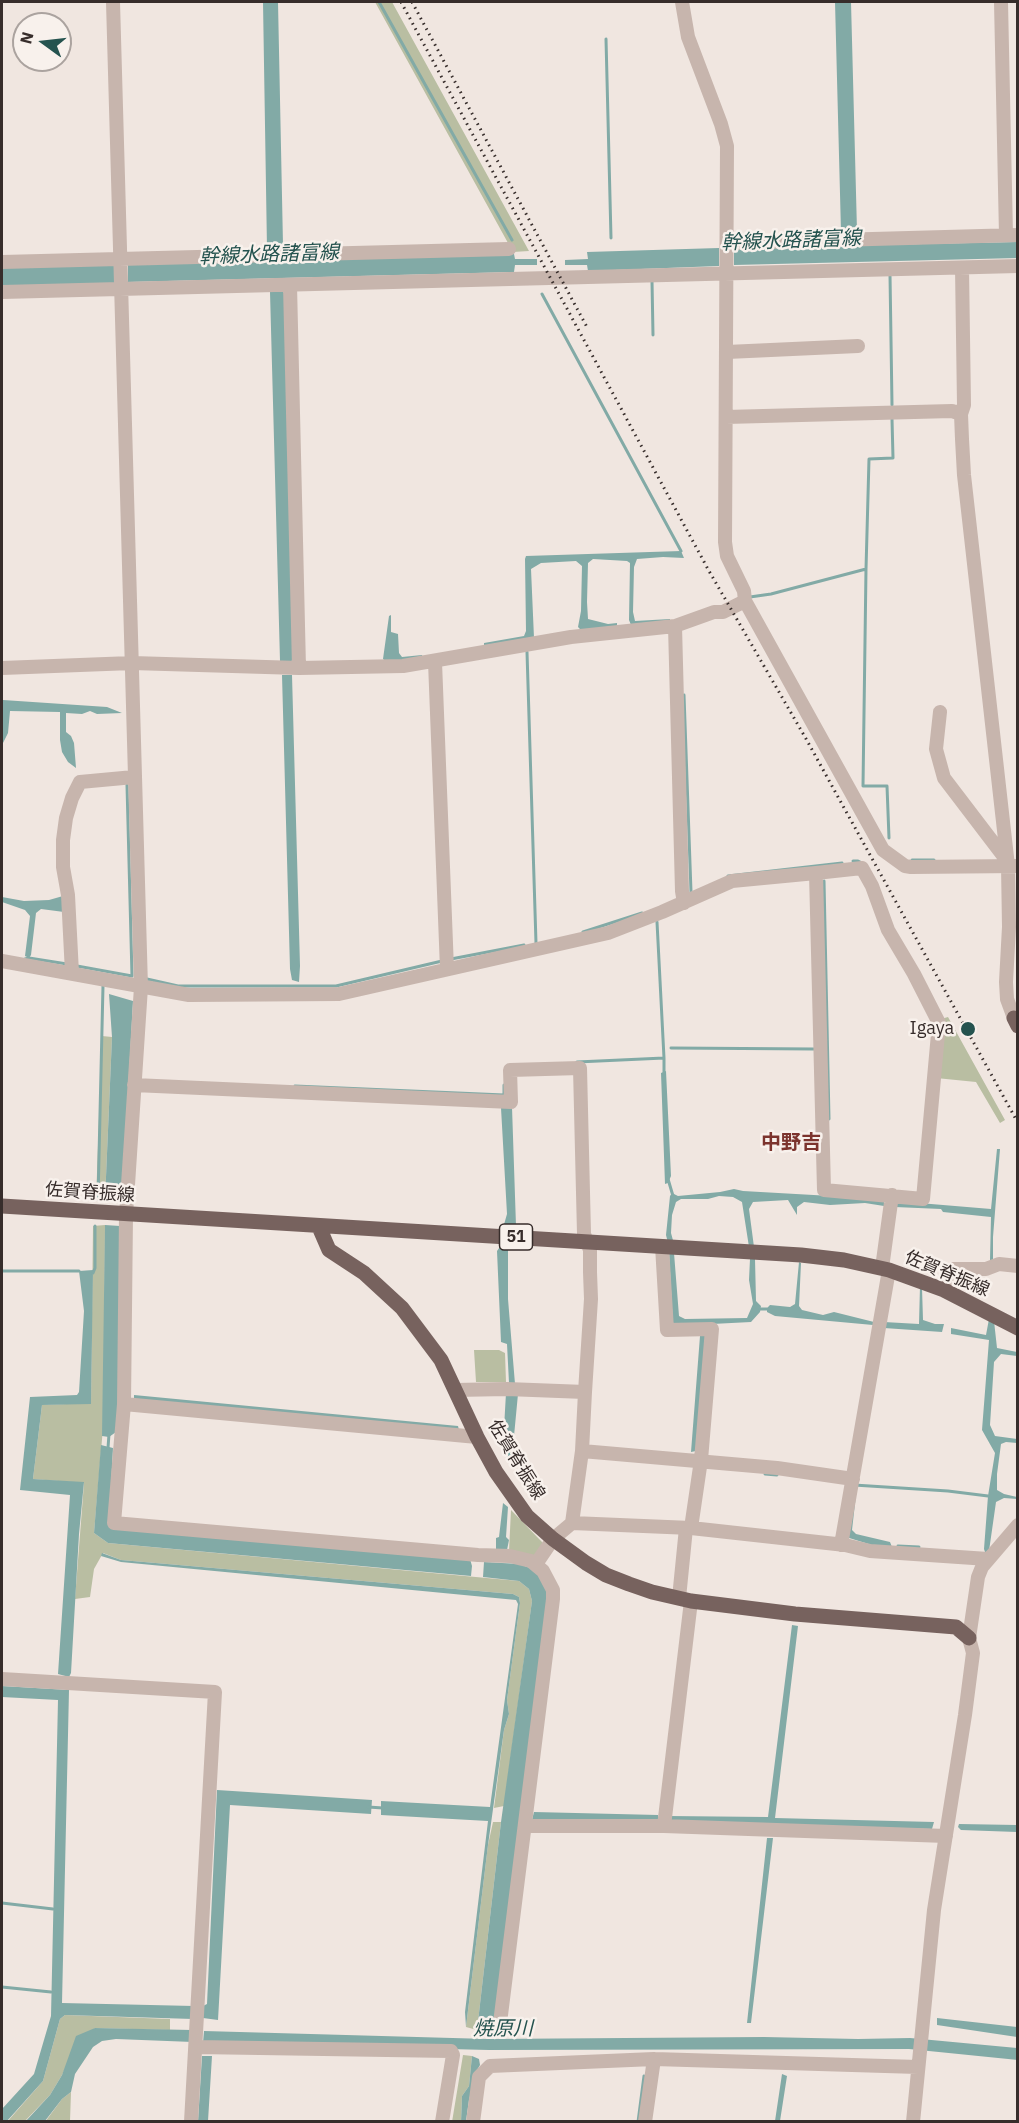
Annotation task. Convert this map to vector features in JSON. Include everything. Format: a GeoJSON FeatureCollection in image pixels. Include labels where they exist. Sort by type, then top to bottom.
{"type":"FeatureCollection","features":[{"type":"Feature","properties":{"kind":"main road","name":"佐賀脊振線"},"geometry":{"type":"LineString","coordinates":[[2,1206],[662,1246],[844,1260],[885,1269],[944,1290],[1017,1328]]}},
{"type":"Feature","properties":{"kind":"main road","name":"佐賀脊振線"},"geometry":{"type":"LineString","coordinates":[[319,1227],[329,1250],[364,1273],[402,1308],[441,1360],[496,1472],[527,1516],[553,1539],[606,1575],[652,1592],[685,1600],[795,1614],[956,1627],[969,1638]]}},
{"type":"Feature","properties":{"kind":"street"},"geometry":{"type":"LineString","coordinates":[[113,2],[141,987],[126,1215],[124,1398],[114,1523],[510,1556],[531,1561],[543,1570],[550,1580],[554,1599],[499,2031]]}},
{"type":"Feature","properties":{"kind":"street"},"geometry":{"type":"LineString","coordinates":[[682,2],[688,37],[727,146],[725,542],[727,556],[745,596],[884,850],[905,867],[1010,864]]}},
{"type":"Feature","properties":{"kind":"street"},"geometry":{"type":"LineString","coordinates":[[2,262],[122,274],[290,285],[727,258],[1012,235],[1001,2]]}},
{"type":"Feature","properties":{"kind":"street"},"geometry":{"type":"LineString","coordinates":[[2,292],[122,274],[509,249]]}},
{"type":"Feature","properties":{"kind":"street"},"geometry":{"type":"LineString","coordinates":[[727,258],[962,268],[1017,266]]}},
{"type":"Feature","properties":{"kind":"street"},"geometry":{"type":"LineString","coordinates":[[962,268],[964,475],[1010,864],[1006,982],[1007,999],[1016,1020]]}},
{"type":"Feature","properties":{"kind":"street"},"geometry":{"type":"LineString","coordinates":[[290,285],[299,668]]}},
{"type":"Feature","properties":{"kind":"street"},"geometry":{"type":"LineString","coordinates":[[727,352],[858,346]]}},
{"type":"Feature","properties":{"kind":"street"},"geometry":{"type":"LineString","coordinates":[[726,417],[952,411],[962,414]]}},
{"type":"Feature","properties":{"kind":"street"},"geometry":{"type":"LineString","coordinates":[[2,668],[132,663],[299,668],[403,666],[571,637],[675,626],[714,612],[723,612],[745,596]]}},
{"type":"Feature","properties":{"kind":"street"},"geometry":{"type":"LineString","coordinates":[[675,626],[683,897]]}},
{"type":"Feature","properties":{"kind":"street"},"geometry":{"type":"LineString","coordinates":[[435,662],[446,963]]}},
{"type":"Feature","properties":{"kind":"street"},"geometry":{"type":"LineString","coordinates":[[940,712],[936,749],[944,778],[1010,864]]}},
{"type":"Feature","properties":{"kind":"street"},"geometry":{"type":"LineString","coordinates":[[72,974],[68,895],[63,867],[63,840],[72,798],[80,782],[134,777]]}},
{"type":"Feature","properties":{"kind":"street"},"geometry":{"type":"LineString","coordinates":[[2,961],[189,995],[339,994],[446,963],[541,950],[608,933],[683,897],[732,881],[862,868],[872,886],[888,930],[939,1023],[923,1198],[891,1201],[828,1190],[816,873]]}},
{"type":"Feature","properties":{"kind":"street"},"geometry":{"type":"LineString","coordinates":[[134,1079],[506,1102],[510,1070],[580,1068],[584,1234],[590,1250],[591,1299],[582,1451],[572,1523]]}},
{"type":"Feature","properties":{"kind":"street"},"geometry":{"type":"LineString","coordinates":[[842,1538],[879,1324],[891,1201]]}},
{"type":"Feature","properties":{"kind":"street"},"geometry":{"type":"LineString","coordinates":[[662,1246],[668,1330],[712,1329],[696,1463],[664,1820]]}},
{"type":"Feature","properties":{"kind":"street"},"geometry":{"type":"LineString","coordinates":[[944,1290],[952,1269],[986,1269],[999,1264],[1017,1266]]}},
{"type":"Feature","properties":{"kind":"street"},"geometry":{"type":"LineString","coordinates":[[455,1390],[511,1389],[585,1392]]}},
{"type":"Feature","properties":{"kind":"street"},"geometry":{"type":"LineString","coordinates":[[124,1398],[477,1437]]}},
{"type":"Feature","properties":{"kind":"street"},"geometry":{"type":"LineString","coordinates":[[582,1451],[696,1463],[777,1468],[852,1484]]}},
{"type":"Feature","properties":{"kind":"street"},"geometry":{"type":"LineString","coordinates":[[536,1564],[553,1539],[572,1523],[690,1525],[809,1541],[842,1538],[870,1551],[988,1560]]}},
{"type":"Feature","properties":{"kind":"street"},"geometry":{"type":"LineString","coordinates":[[913,2121],[934,1910],[973,1653],[969,1638],[978,1577],[982,1567],[1017,1525]]}},
{"type":"Feature","properties":{"kind":"street"},"geometry":{"type":"LineString","coordinates":[[2,1679],[215,1692],[191,2121]]}},
{"type":"Feature","properties":{"kind":"street"},"geometry":{"type":"LineString","coordinates":[[525,1826],[664,1820],[946,1836]]}},
{"type":"Feature","properties":{"kind":"street"},"geometry":{"type":"LineString","coordinates":[[196,2047],[451,2051],[453,2055],[442,2121]]}},
{"type":"Feature","properties":{"kind":"street"},"geometry":{"type":"LineString","coordinates":[[473,2121],[480,2077],[489,2066],[654,2059],[919,2062]]}},
{"type":"Feature","properties":{"kind":"street"},"geometry":{"type":"LineString","coordinates":[[645,2121],[654,2059]]}},
{"type":"Feature","properties":{"kind":"green space"},"geometry":{"type":"Polygon","coordinates":[[[375,2],[392,2],[529,251],[513,252],[375,2]]]}},
{"type":"Feature","properties":{"kind":"green space"},"geometry":{"type":"Polygon","coordinates":[[[948,1017],[1005,1120],[1000,1123],[976,1082],[936,1078],[941,1019],[948,1017]]]}},
{"type":"Feature","properties":{"kind":"green space"},"geometry":{"type":"Polygon","coordinates":[[[102,1036],[112,1037],[105,1200],[96,1200],[102,1036]]]}},
{"type":"Feature","properties":{"kind":"green space"},"geometry":{"type":"Polygon","coordinates":[[[105,1225],[104,1416],[94,1533],[108,1543],[519,1581],[529,1589],[532,1601],[504,1806],[494,1808],[504,1730],[509,1714],[507,1700],[520,1603],[519,1597],[513,1594],[121,1560],[103,1553],[94,1569],[90,1597],[75,1599],[84,1483],[33,1479],[42,1405],[91,1403],[93,1226],[105,1225]]]}},
{"type":"Feature","properties":{"kind":"green space"},"geometry":{"type":"Polygon","coordinates":[[[474,1350],[499,1350],[505,1353],[506,1382],[476,1382],[474,1350]]]}},
{"type":"Feature","properties":{"kind":"green space"},"geometry":{"type":"Polygon","coordinates":[[[511,1510],[542,1542],[542,1547],[534,1556],[509,1551],[511,1510]]]}},
{"type":"Feature","properties":{"kind":"green space"},"geometry":{"type":"Polygon","coordinates":[[[493,1822],[501,1822],[477,2030],[466,2027],[488,1845],[493,1822]]]}},
{"type":"Feature","properties":{"kind":"green space"},"geometry":{"type":"Polygon","coordinates":[[[65,2015],[170,2019],[170,2030],[95,2028],[70,2058],[50,2095],[25,2121],[7,2122],[43,2081],[60,2019],[65,2015]]]}},
{"type":"Feature","properties":{"kind":"green space"},"geometry":{"type":"Polygon","coordinates":[[[463,2055],[472,2056],[469,2086],[462,2096],[461,2121],[452,2122],[463,2055]]]}},
{"type":"Feature","properties":{"kind":"green space"},"geometry":{"type":"Polygon","coordinates":[[[71,2092],[70,2121],[45,2122],[62,2099],[71,2092]]]}},
{"type":"Feature","properties":{"kind":"water"},"geometry":{"type":"Polygon","coordinates":[[[263,2],[278,2],[283,245],[280,250],[267,249],[263,2]]]}},
{"type":"Feature","properties":{"kind":"water"},"geometry":{"type":"Polygon","coordinates":[[[835,2],[851,2],[857,231],[841,232],[835,2]]]}},
{"type":"Feature","properties":{"kind":"water"},"geometry":{"type":"Polygon","coordinates":[[[1017,242],[1018,258],[734,265],[734,248],[1017,242]]]}},
{"type":"Feature","properties":{"kind":"water"},"geometry":{"type":"Polygon","coordinates":[[[719,248],[719,266],[588,271],[587,265],[565,265],[565,260],[588,259],[587,252],[719,248]]]}},
{"type":"Feature","properties":{"kind":"water"},"geometry":{"type":"Polygon","coordinates":[[[514,254],[515,259],[537,259],[537,265],[515,265],[514,272],[128,282],[128,264],[514,254]]]}},
{"type":"Feature","properties":{"kind":"water"},"geometry":{"type":"Polygon","coordinates":[[[115,264],[116,283],[2,286],[2,267],[115,264]]]}},
{"type":"Feature","properties":{"kind":"water"},"geometry":{"type":"Polygon","coordinates":[[[283,291],[285,296],[294,657],[291,662],[280,661],[270,292],[283,291]]]}},
{"type":"Feature","properties":{"kind":"water"},"geometry":{"type":"Polygon","coordinates":[[[681,551],[684,558],[637,559],[634,567],[633,612],[635,621],[670,619],[670,622],[631,625],[629,620],[630,563],[593,559],[588,563],[588,619],[608,624],[617,623],[617,626],[581,630],[578,627],[581,611],[582,566],[576,561],[541,563],[531,569],[534,638],[484,647],[484,643],[524,636],[526,631],[526,556],[681,551]]]}},
{"type":"Feature","properties":{"kind":"water"},"geometry":{"type":"Polygon","coordinates":[[[391,615],[391,632],[398,634],[399,653],[402,657],[422,655],[423,658],[387,662],[383,659],[391,615]]]}},
{"type":"Feature","properties":{"kind":"water"},"geometry":{"type":"Polygon","coordinates":[[[2,673],[3,700],[107,707],[122,713],[97,714],[90,711],[82,714],[66,713],[66,732],[74,743],[76,768],[68,762],[62,752],[60,712],[10,711],[8,733],[2,745],[2,673]]]}},
{"type":"Feature","properties":{"kind":"water"},"geometry":{"type":"Polygon","coordinates":[[[282,675],[292,675],[299,982],[292,980],[290,969],[282,675]]]}},
{"type":"Feature","properties":{"kind":"water"},"geometry":{"type":"Polygon","coordinates":[[[63,896],[64,912],[41,909],[36,913],[31,955],[29,958],[25,956],[30,916],[25,910],[2,902],[2,897],[24,901],[49,900],[63,896]]]}},
{"type":"Feature","properties":{"kind":"water"},"geometry":{"type":"Polygon","coordinates":[[[109,994],[133,1001],[122,1200],[105,1200],[112,1037],[109,994]]]}},
{"type":"Feature","properties":{"kind":"water"},"geometry":{"type":"Polygon","coordinates":[[[666,1071],[671,1176],[665,1184],[661,1073],[666,1071]]]}},
{"type":"Feature","properties":{"kind":"water"},"geometry":{"type":"Polygon","coordinates":[[[512,1107],[516,1226],[508,1229],[503,1228],[507,1214],[501,1108],[512,1107]]]}},
{"type":"Feature","properties":{"kind":"water"},"geometry":{"type":"Polygon","coordinates":[[[997,1149],[1000,1149],[993,1263],[990,1260],[991,1217],[943,1212],[941,1209],[895,1207],[895,1201],[991,1209],[997,1149]]]}},
{"type":"Feature","properties":{"kind":"water"},"geometry":{"type":"Polygon","coordinates":[[[734,1189],[884,1199],[884,1206],[865,1203],[830,1205],[804,1202],[797,1207],[797,1215],[788,1200],[753,1202],[749,1209],[754,1247],[749,1247],[742,1202],[733,1197],[719,1196],[708,1199],[681,1199],[676,1202],[672,1215],[671,1233],[674,1244],[668,1243],[666,1235],[672,1193],[678,1196],[734,1189]]]}},
{"type":"Feature","properties":{"kind":"water"},"geometry":{"type":"Polygon","coordinates":[[[105,1225],[120,1226],[118,1409],[116,1432],[109,1437],[102,1436],[105,1225]]]}},
{"type":"Feature","properties":{"kind":"water"},"geometry":{"type":"Polygon","coordinates":[[[502,1244],[508,1245],[508,1299],[515,1384],[509,1383],[507,1344],[501,1342],[497,1251],[502,1244]]]}},
{"type":"Feature","properties":{"kind":"water"},"geometry":{"type":"Polygon","coordinates":[[[669,1253],[674,1253],[679,1316],[685,1319],[747,1318],[753,1304],[749,1280],[750,1259],[755,1259],[756,1301],[761,1306],[760,1312],[751,1322],[673,1326],[669,1253]]]}},
{"type":"Feature","properties":{"kind":"water"},"geometry":{"type":"Polygon","coordinates":[[[799,1262],[801,1263],[799,1306],[802,1310],[823,1315],[834,1312],[874,1322],[873,1325],[775,1316],[767,1312],[770,1305],[790,1307],[795,1304],[799,1262]]]}},
{"type":"Feature","properties":{"kind":"water"},"geometry":{"type":"Polygon","coordinates":[[[93,1270],[91,1404],[42,1405],[33,1479],[84,1482],[69,1677],[58,1674],[70,1495],[20,1490],[30,1397],[77,1395],[79,1392],[84,1311],[79,1271],[93,1270]]]}},
{"type":"Feature","properties":{"kind":"water"},"geometry":{"type":"Polygon","coordinates":[[[920,1286],[922,1288],[923,1320],[944,1324],[942,1332],[884,1328],[884,1322],[919,1324],[920,1286]]]}},
{"type":"Feature","properties":{"kind":"water"},"geometry":{"type":"Polygon","coordinates":[[[989,1319],[994,1321],[997,1348],[1017,1352],[1017,1356],[1001,1354],[994,1362],[990,1425],[995,1436],[1017,1439],[1017,1443],[1001,1444],[997,1490],[1017,1497],[1017,1499],[1004,1498],[996,1502],[989,1551],[986,1555],[984,1549],[988,1496],[995,1453],[982,1430],[989,1340],[951,1334],[951,1328],[986,1335],[989,1319]]]}},
{"type":"Feature","properties":{"kind":"water"},"geometry":{"type":"Polygon","coordinates":[[[700,1336],[706,1336],[696,1451],[691,1452],[700,1336]]]}},
{"type":"Feature","properties":{"kind":"water"},"geometry":{"type":"Polygon","coordinates":[[[506,1393],[518,1394],[512,1457],[504,1456],[502,1451],[504,1434],[495,1436],[493,1429],[504,1428],[506,1393]]]}},
{"type":"Feature","properties":{"kind":"water"},"geometry":{"type":"Polygon","coordinates":[[[134,1395],[458,1426],[459,1430],[134,1400],[134,1395]]]}},
{"type":"Feature","properties":{"kind":"water"},"geometry":{"type":"Polygon","coordinates":[[[101,1445],[113,1448],[109,1524],[470,1559],[471,1576],[108,1543],[94,1533],[101,1445]]]}},
{"type":"Feature","properties":{"kind":"water"},"geometry":{"type":"Polygon","coordinates":[[[857,1486],[852,1530],[856,1534],[890,1542],[892,1547],[875,1546],[846,1537],[857,1486]]]}},
{"type":"Feature","properties":{"kind":"water"},"geometry":{"type":"Polygon","coordinates":[[[503,1503],[508,1507],[507,1550],[496,1549],[503,1503]]]}},
{"type":"Feature","properties":{"kind":"water"},"geometry":{"type":"Polygon","coordinates":[[[102,1553],[121,1560],[513,1594],[519,1597],[507,1700],[509,1714],[504,1730],[488,1845],[466,2027],[465,2012],[488,1821],[381,1815],[381,1801],[490,1807],[518,1604],[516,1600],[121,1562],[101,1556],[102,1553]]]}},
{"type":"Feature","properties":{"kind":"water"},"geometry":{"type":"Polygon","coordinates":[[[484,1562],[520,1564],[532,1569],[542,1578],[547,1588],[548,1598],[493,2030],[477,2030],[501,1822],[532,1601],[529,1589],[519,1581],[483,1577],[484,1562]]]}},
{"type":"Feature","properties":{"kind":"water"},"geometry":{"type":"Polygon","coordinates":[[[792,1625],[798,1626],[775,1818],[934,1822],[932,1829],[671,1822],[668,1816],[768,1817],[792,1625]]]}},
{"type":"Feature","properties":{"kind":"water"},"geometry":{"type":"Polygon","coordinates":[[[2,1686],[69,1690],[62,2003],[194,2006],[193,2019],[65,2015],[60,2019],[43,2081],[7,2121],[2,2121],[2,2109],[34,2074],[51,2016],[58,1700],[2,1697],[2,1686]]]}},
{"type":"Feature","properties":{"kind":"water"},"geometry":{"type":"Polygon","coordinates":[[[217,1790],[372,1800],[371,1814],[230,1805],[218,2020],[203,2018],[203,2006],[207,2004],[217,1790]]]}},
{"type":"Feature","properties":{"kind":"water"},"geometry":{"type":"Polygon","coordinates":[[[534,1812],[658,1815],[658,1819],[655,1822],[532,1820],[534,1812]]]}},
{"type":"Feature","properties":{"kind":"water"},"geometry":{"type":"Polygon","coordinates":[[[959,1824],[1017,1825],[1017,1832],[961,1830],[958,1827],[959,1824]]]}},
{"type":"Feature","properties":{"kind":"water"},"geometry":{"type":"Polygon","coordinates":[[[767,1838],[773,1838],[751,2023],[747,2023],[767,1838]]]}},
{"type":"Feature","properties":{"kind":"water"},"geometry":{"type":"Polygon","coordinates":[[[937,2018],[1017,2027],[1017,2037],[937,2025],[937,2018]]]}},
{"type":"Feature","properties":{"kind":"water"},"geometry":{"type":"Polygon","coordinates":[[[95,2028],[192,2030],[193,2042],[116,2039],[102,2041],[93,2047],[75,2074],[71,2092],[62,2099],[45,2121],[25,2122],[50,2095],[62,2075],[76,2036],[95,2028]]]}},
{"type":"Feature","properties":{"kind":"water"},"geometry":{"type":"Polygon","coordinates":[[[204,2031],[488,2039],[910,2038],[1017,2048],[1018,2060],[909,2049],[489,2050],[203,2043],[204,2031]]]}},
{"type":"Feature","properties":{"kind":"water"},"geometry":{"type":"Polygon","coordinates":[[[202,2056],[212,2056],[208,2121],[198,2122],[202,2056]]]}},
{"type":"Feature","properties":{"kind":"water"},"geometry":{"type":"Polygon","coordinates":[[[472,2056],[479,2059],[480,2065],[469,2100],[466,2121],[461,2122],[462,2096],[469,2086],[472,2056]]]}},
{"type":"Feature","properties":{"kind":"water"},"geometry":{"type":"Polygon","coordinates":[[[782,2074],[787,2076],[780,2121],[775,2121],[782,2074]]]}},
{"type":"Feature","properties":{"kind":"waterway"},"geometry":{"type":"LineString","coordinates":[[379,2],[512,240]]}},
{"type":"Feature","properties":{"kind":"waterway"},"geometry":{"type":"LineString","coordinates":[[606,39],[611,238]]}},
{"type":"Feature","properties":{"kind":"waterway"},"geometry":{"type":"LineString","coordinates":[[890,275],[892,405]]}},
{"type":"Feature","properties":{"kind":"waterway"},"geometry":{"type":"LineString","coordinates":[[652,281],[653,335]]}},
{"type":"Feature","properties":{"kind":"waterway"},"geometry":{"type":"LineString","coordinates":[[542,294],[681,551]]}},
{"type":"Feature","properties":{"kind":"waterway"},"geometry":{"type":"LineString","coordinates":[[866,569],[869,459],[893,458],[892,419]]}},
{"type":"Feature","properties":{"kind":"waterway"},"geometry":{"type":"LineString","coordinates":[[750,597],[771,594],[866,569],[863,786],[887,786],[889,838]]}},
{"type":"Feature","properties":{"kind":"waterway"},"geometry":{"type":"LineString","coordinates":[[527,652],[536,943]]}},
{"type":"Feature","properties":{"kind":"waterway"},"geometry":{"type":"LineString","coordinates":[[684,695],[691,892]]}},
{"type":"Feature","properties":{"kind":"waterway"},"geometry":{"type":"LineString","coordinates":[[77,966],[132,976],[127,785]]}},
{"type":"Feature","properties":{"kind":"waterway"},"geometry":{"type":"LineString","coordinates":[[912,860],[934,860]]}},
{"type":"Feature","properties":{"kind":"waterway"},"geometry":{"type":"LineString","coordinates":[[853,861],[862,863]]}},
{"type":"Feature","properties":{"kind":"waterway"},"geometry":{"type":"LineString","coordinates":[[728,876],[842,863]]}},
{"type":"Feature","properties":{"kind":"waterway"},"geometry":{"type":"LineString","coordinates":[[824,881],[829,1119]]}},
{"type":"Feature","properties":{"kind":"waterway"},"geometry":{"type":"LineString","coordinates":[[583,932],[642,913]]}},
{"type":"Feature","properties":{"kind":"waterway"},"geometry":{"type":"LineString","coordinates":[[577,1062],[664,1058],[657,922]]}},
{"type":"Feature","properties":{"kind":"waterway"},"geometry":{"type":"LineString","coordinates":[[451,959],[524,945]]}},
{"type":"Feature","properties":{"kind":"waterway"},"geometry":{"type":"LineString","coordinates":[[25,959],[67,964]]}},
{"type":"Feature","properties":{"kind":"waterway"},"geometry":{"type":"LineString","coordinates":[[147,979],[178,986],[336,986],[442,961]]}},
{"type":"Feature","properties":{"kind":"waterway"},"geometry":{"type":"LineString","coordinates":[[98,1199],[103,986]]}},
{"type":"Feature","properties":{"kind":"waterway"},"geometry":{"type":"LineString","coordinates":[[671,1048],[814,1049]]}},
{"type":"Feature","properties":{"kind":"waterway"},"geometry":{"type":"LineString","coordinates":[[664,1058],[664,1074]]}},
{"type":"Feature","properties":{"kind":"waterway"},"geometry":{"type":"LineString","coordinates":[[295,1086],[504,1095],[504,1085]]}},
{"type":"Feature","properties":{"kind":"waterway"},"geometry":{"type":"LineString","coordinates":[[668,1179],[673,1196]]}},
{"type":"Feature","properties":{"kind":"waterway"},"geometry":{"type":"LineString","coordinates":[[93,1273],[95,1226]]}},
{"type":"Feature","properties":{"kind":"waterway"},"geometry":{"type":"LineString","coordinates":[[2,1271],[79,1271]]}},
{"type":"Feature","properties":{"kind":"waterway"},"geometry":{"type":"LineString","coordinates":[[760,1309],[767,1309]]}},
{"type":"Feature","properties":{"kind":"waterway"},"geometry":{"type":"LineString","coordinates":[[108,1448],[109,1434]]}},
{"type":"Feature","properties":{"kind":"waterway"},"geometry":{"type":"LineString","coordinates":[[765,1474],[777,1475]]}},
{"type":"Feature","properties":{"kind":"waterway"},"geometry":{"type":"LineString","coordinates":[[854,1485],[988,1496]]}},
{"type":"Feature","properties":{"kind":"waterway"},"geometry":{"type":"LineString","coordinates":[[898,1546],[919,1547]]}},
{"type":"Feature","properties":{"kind":"waterway"},"geometry":{"type":"LineString","coordinates":[[368,1807],[383,1808]]}},
{"type":"Feature","properties":{"kind":"waterway"},"geometry":{"type":"LineString","coordinates":[[2,1903],[53,1909]]}},
{"type":"Feature","properties":{"kind":"waterway"},"geometry":{"type":"LineString","coordinates":[[2,1987],[51,1992]]}},
{"type":"Feature","properties":{"kind":"waterway"},"geometry":{"type":"LineString","coordinates":[[638,2122],[644,2076]]}},
{"type":"Feature","properties":{"kind":"railway"},"geometry":{"type":"LineString","coordinates":[[401,2],[709,571],[805,737],[1018,1123]]}},
{"type":"Feature","properties":{"kind":"railway"},"geometry":{"type":"LineString","coordinates":[[412,2],[588,329]]}},
{"type":"Feature","properties":{"kind":"place","name":"Igaya"},"geometry":{"type":"Point","coordinates":[968,1029]}},
{"type":"Feature","properties":{"kind":"district","name":"中野吉"},"geometry":{"type":"Point","coordinates":[791,1143]}},
{"type":"Feature","properties":{"kind":"water label","name":"幹線水路諸富線"},"geometry":{"type":"Point","coordinates":[791,241]}},
{"type":"Feature","properties":{"kind":"water label","name":"幹線水路諸富線"},"geometry":{"type":"Point","coordinates":[269,255]}},
{"type":"Feature","properties":{"kind":"water label","name":"焼原川"},"geometry":{"type":"Point","coordinates":[503,2029]}}]}
